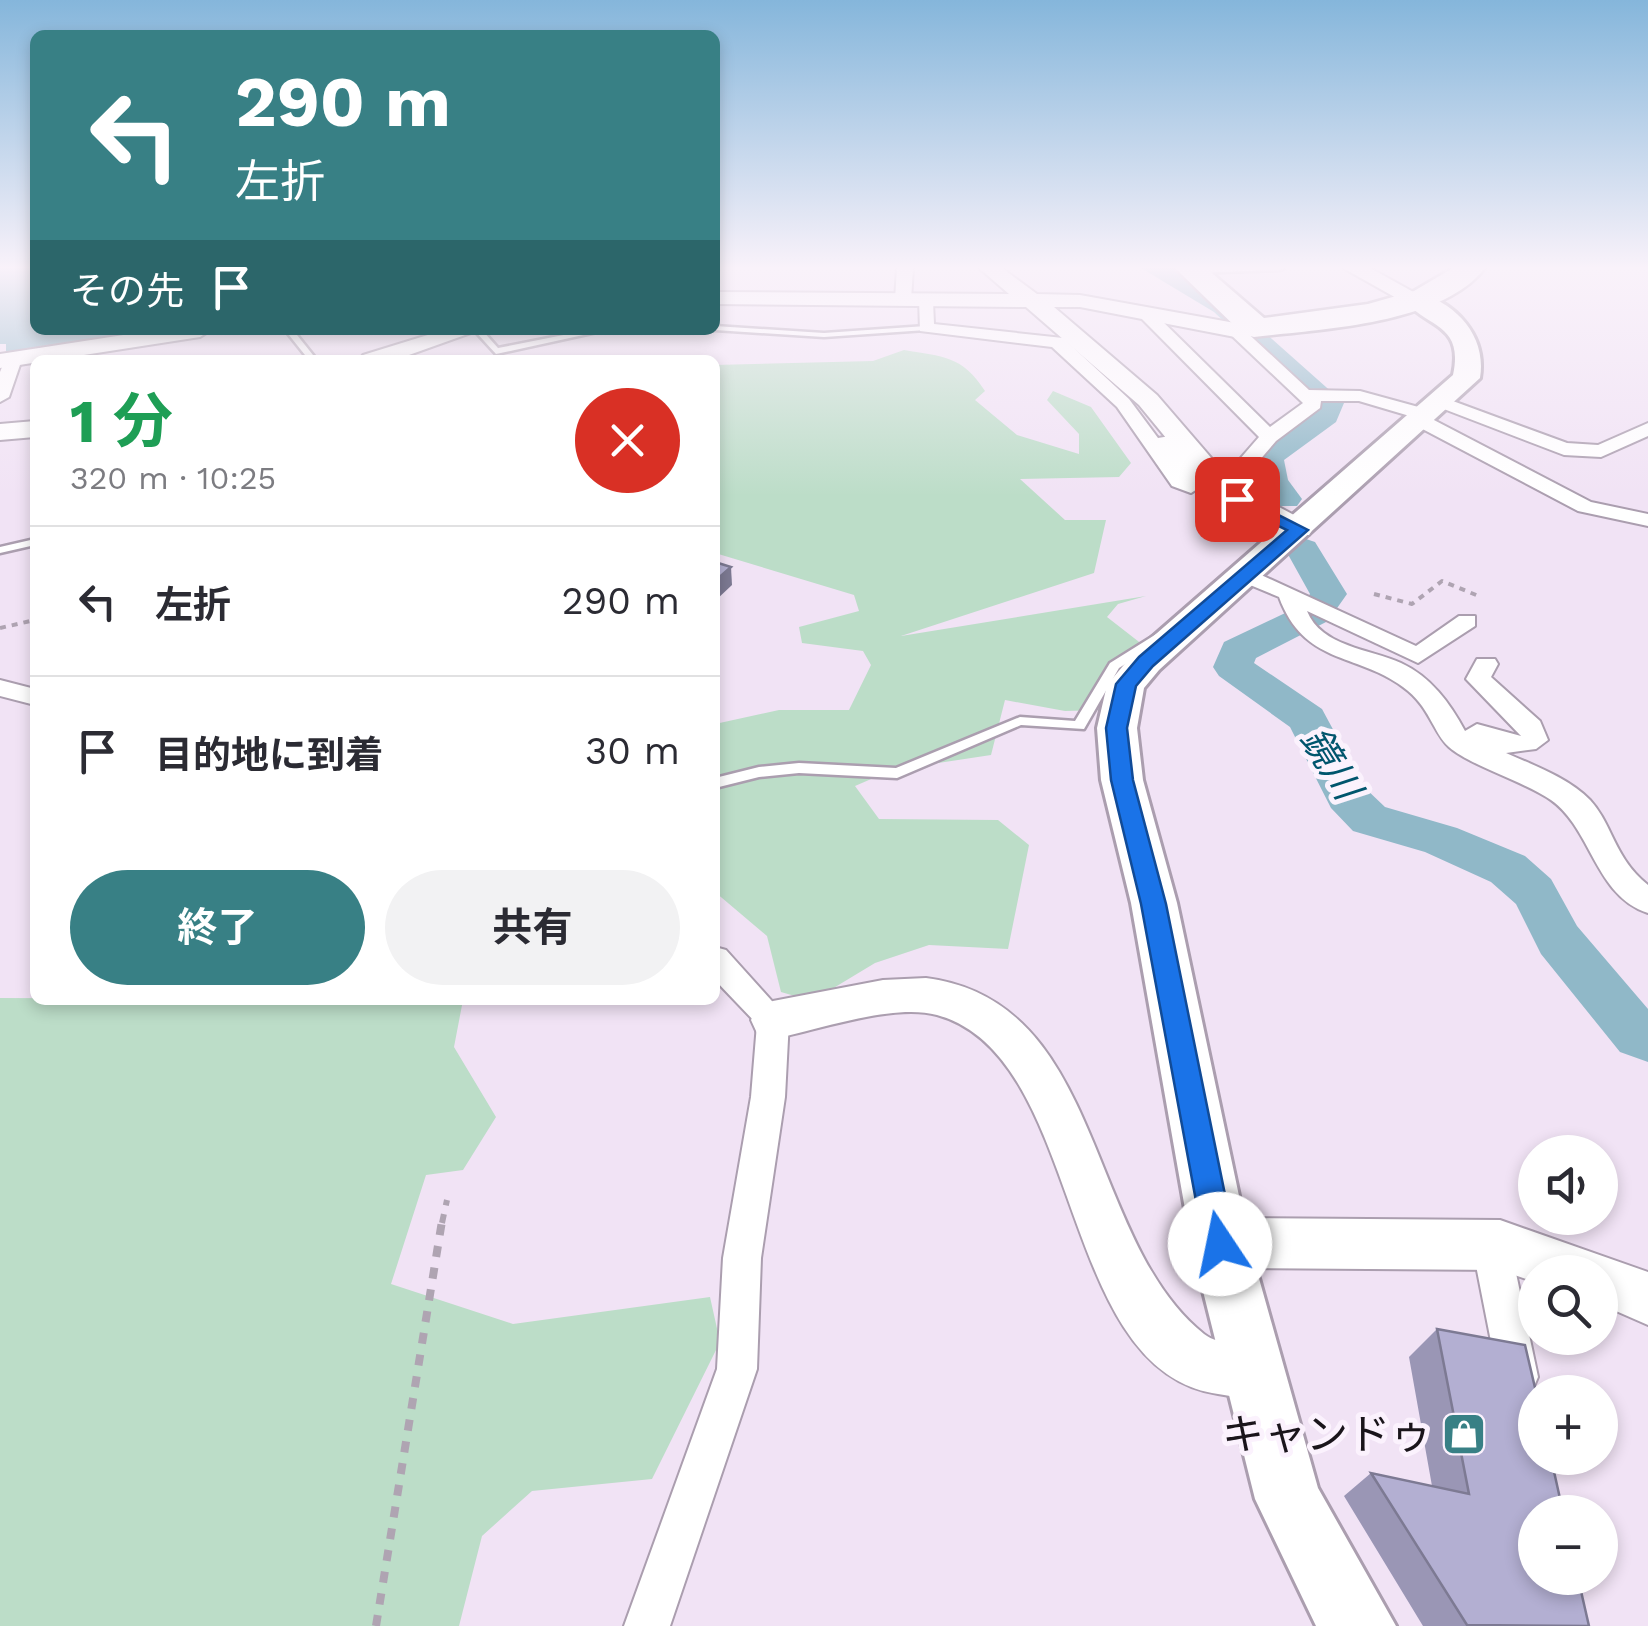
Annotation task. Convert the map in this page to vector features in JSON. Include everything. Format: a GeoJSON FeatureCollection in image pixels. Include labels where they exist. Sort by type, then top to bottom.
{"type":"FeatureCollection","features":[{"type":"Feature","properties":{"kind":"main road"},"geometry":{"type":"LineString","coordinates":[[1360,1626],[1337,1596],[1288,1499],[1220,1244],[1154,904],[1122,780],[1116,728],[1126,684],[1175,636],[1294,601],[1299,530],[1466,378],[1472,358],[1468,344]]}},
{"type":"Feature","properties":{"kind":"street"},"geometry":{"type":"LineString","coordinates":[[39,355],[111,344]]}},
{"type":"Feature","properties":{"kind":"street"},"geometry":{"type":"LineString","coordinates":[[387,355],[423,344]]}},
{"type":"Feature","properties":{"kind":"street"},"geometry":{"type":"LineString","coordinates":[[1059,344],[1124,403],[1179,482],[1191,487],[1195,484],[1166,440],[1181,437]]}},
{"type":"Feature","properties":{"kind":"street"},"geometry":{"type":"LineString","coordinates":[[1084,344],[1115,369],[1237,499],[1299,530]]}},
{"type":"Feature","properties":{"kind":"street"},"geometry":{"type":"LineString","coordinates":[[1176,344],[1269,437]]}},
{"type":"Feature","properties":{"kind":"street"},"geometry":{"type":"LineString","coordinates":[[1207,470],[1245,465],[1269,437],[1314,404],[1311,394],[1260,344]]}},
{"type":"Feature","properties":{"kind":"street"},"geometry":{"type":"LineString","coordinates":[[0,398],[7,360]]}},
{"type":"Feature","properties":{"kind":"street"},"geometry":{"type":"LineString","coordinates":[[1311,394],[1360,396],[1582,452],[1602,452],[1648,429]]}},
{"type":"Feature","properties":{"kind":"street"},"geometry":{"type":"LineString","coordinates":[[1430,412],[1585,507],[1648,520]]}},
{"type":"Feature","properties":{"kind":"street"},"geometry":{"type":"LineString","coordinates":[[0,432],[30,429]]}},
{"type":"Feature","properties":{"kind":"street"},"geometry":{"type":"LineString","coordinates":[[1294,601],[1418,656],[1466,622]]}},
{"type":"Feature","properties":{"kind":"street"},"geometry":{"type":"LineString","coordinates":[[1294,601],[1326,643],[1360,660],[1392,668],[1416,684],[1439,706],[1458,742],[1541,780],[1580,807],[1602,852],[1624,882],[1648,902]]}},
{"type":"Feature","properties":{"kind":"street"},"geometry":{"type":"LineString","coordinates":[[1447,725],[1503,745],[1525,746],[1536,740],[1531,727],[1478,679],[1486,664]]}},
{"type":"Feature","properties":{"kind":"street"},"geometry":{"type":"LineString","coordinates":[[0,688],[30,696]]}},
{"type":"Feature","properties":{"kind":"street"},"geometry":{"type":"LineString","coordinates":[[647,1626],[737,1369],[742,1258],[768,1098],[772,1020],[720,964]]}},
{"type":"Feature","properties":{"kind":"street"},"geometry":{"type":"LineString","coordinates":[[772,1020],[905,997],[945,998],[984,1014],[1021,1049],[1046,1095],[1138,1305],[1192,1361],[1257,1372]]}},
{"type":"Feature","properties":{"kind":"street"},"geometry":{"type":"LineString","coordinates":[[1220,1244],[1491,1245],[1525,1255]]}},
{"type":"Feature","properties":{"kind":"street"},"geometry":{"type":"LineString","coordinates":[[1491,1245],[1518,1375]]}},
{"type":"Feature","properties":{"kind":"street"},"geometry":{"type":"LineString","coordinates":[[1618,1286],[1648,1299]]}},
{"type":"Feature","properties":{"kind":"lane"},"geometry":{"type":"LineString","coordinates":[[490,344],[496,351],[532,344]]}},
{"type":"Feature","properties":{"kind":"lane"},"geometry":{"type":"LineString","coordinates":[[0,550],[30,543]]}},
{"type":"Feature","properties":{"kind":"lane"},"geometry":{"type":"LineString","coordinates":[[720,782],[799,768],[897,774],[1020,721],[1079,726],[1114,666],[1154,638],[1175,636]]}},
{"type":"Feature","properties":{"kind":"path"},"geometry":{"type":"LineString","coordinates":[[1374,594],[1412,604],[1432,584],[1442,582],[1481,597]]}},
{"type":"Feature","properties":{"kind":"path"},"geometry":{"type":"LineString","coordinates":[[0,628],[30,621]]}},
{"type":"Feature","properties":{"kind":"path"},"geometry":{"type":"LineString","coordinates":[[376,1626],[433,1285],[432,1267],[447,1200]]}},
{"type":"Feature","properties":{"kind":"green space"},"geometry":{"type":"Polygon","coordinates":[[[904,350],[960,364],[985,391],[975,400],[1017,435],[1079,454],[1079,434],[1047,400],[1053,391],[1091,407],[1131,463],[1119,477],[1020,479],[1065,520],[1106,520],[1094,573],[901,636],[1146,596],[1118,604],[1107,617],[1143,645],[1104,710],[1065,711],[1005,700],[991,755],[892,770],[855,786],[879,819],[998,820],[1029,845],[1008,949],[929,945],[875,963],[812,1001],[781,992],[767,936],[720,896],[720,723],[779,710],[849,710],[871,665],[863,651],[802,643],[799,627],[859,611],[854,595],[720,555],[720,365],[873,361],[904,350]]]}},
{"type":"Feature","properties":{"kind":"green space"},"geometry":{"type":"Polygon","coordinates":[[[0,998],[30,998],[30,1005],[462,1005],[454,1047],[496,1117],[463,1170],[426,1175],[391,1284],[513,1324],[710,1297],[720,1342],[652,1479],[532,1491],[482,1536],[459,1626],[0,1626],[0,998]]]}},
{"type":"Feature","properties":{"kind":"water"},"geometry":{"type":"Polygon","coordinates":[[[0,344],[65,344],[6,353],[6,344],[0,344]]]}},
{"type":"Feature","properties":{"kind":"building"},"geometry":{"type":"Polygon","coordinates":[[[720,564],[731,567],[720,577],[720,564]]]}},
{"type":"Feature","properties":{"kind":"building","name":"キャンドゥ"},"geometry":{"type":"Polygon","coordinates":[[[1437,1329],[1518,1344],[1518,1355],[1527,1355],[1532,1375],[1518,1375],[1518,1475],[1555,1475],[1559,1495],[1518,1495],[1518,1595],[1582,1595],[1589,1626],[1467,1625],[1371,1473],[1469,1494],[1437,1329]]]}},
{"type":"Feature","properties":{"kind":"waterway","name":"鏡川"},"geometry":{"type":"LineString","coordinates":[[1262,344],[1329,403],[1325,416],[1277,446],[1268,460],[1272,481],[1285,499]]}},
{"type":"Feature","properties":{"kind":"waterway","name":"鏡川"},"geometry":{"type":"LineString","coordinates":[[1303,549],[1329,594],[1315,613],[1238,651],[1233,667],[1307,719],[1347,797],[1369,819],[1441,840],[1508,869],[1534,892],[1559,940],[1639,1036],[1648,1039]]}},
{"type":"Feature","properties":{"kind":"place","name":"キャンドゥ"},"geometry":{"type":"Point","coordinates":[1464,1434]}},
{"type":"Feature","properties":{"kind":"route"},"geometry":{"type":"LineString","coordinates":[[1220,1244],[1154,904],[1122,780],[1116,728],[1126,684],[1146,662],[1299,530],[1237,499]]}}]}
